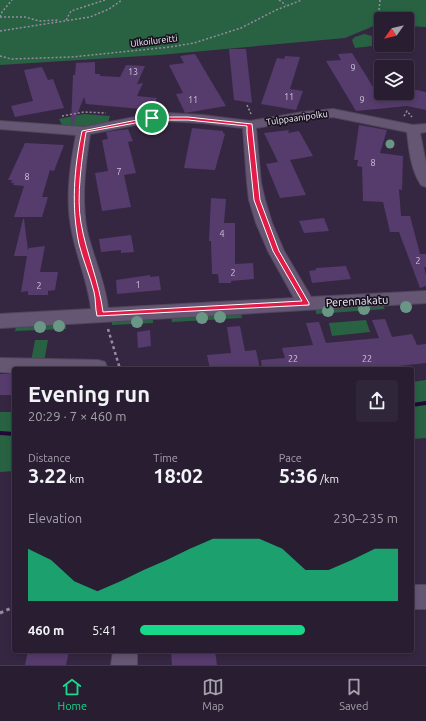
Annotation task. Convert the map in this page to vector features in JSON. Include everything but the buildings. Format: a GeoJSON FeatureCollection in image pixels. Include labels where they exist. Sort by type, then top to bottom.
{"type":"FeatureCollection","features":[{"type":"Feature","properties":{"kind":"street","name":"Tulppaanipolku"},"geometry":{"type":"LineString","coordinates":[[0,125],[84,131],[135,121],[167,117],[202,119],[250,125],[303,116],[333,113],[420,128]]}},
{"type":"Feature","properties":{"kind":"street"},"geometry":{"type":"LineString","coordinates":[[250,125],[250,140],[257,200],[276,251],[306,303]]}},
{"type":"Feature","properties":{"kind":"street"},"geometry":{"type":"LineString","coordinates":[[420,128],[419,164],[426,182]]}},
{"type":"Feature","properties":{"kind":"street"},"geometry":{"type":"LineString","coordinates":[[84,131],[76,202],[77,221],[82,246],[97,292],[104,321]]}},
{"type":"Feature","properties":{"kind":"street","name":"Perennakatu"},"geometry":{"type":"LineString","coordinates":[[0,321],[104,321],[306,303],[426,297]]}},
{"type":"Feature","properties":{"kind":"street"},"geometry":{"type":"LineString","coordinates":[[0,365],[98,367]]}},
{"type":"Feature","properties":{"kind":"street"},"geometry":{"type":"LineString","coordinates":[[414,597],[426,596]]}},
{"type":"Feature","properties":{"kind":"street"},"geometry":{"type":"LineString","coordinates":[[124,665],[125,653]]}},
{"type":"Feature","properties":{"kind":"path"},"geometry":{"type":"LineString","coordinates":[[12,0],[2,12],[0,17],[25,17],[39,21],[86,18],[111,10],[122,0]]}},
{"type":"Feature","properties":{"kind":"path"},"geometry":{"type":"LineString","coordinates":[[67,20],[71,11],[105,0]]}},
{"type":"Feature","properties":{"kind":"path"},"geometry":{"type":"LineString","coordinates":[[279,0],[287,5]]}},
{"type":"Feature","properties":{"kind":"path","name":"Ulkoilureitti"},"geometry":{"type":"LineString","coordinates":[[0,56],[11,59],[72,57],[170,47],[194,43],[241,28],[287,5],[302,0]]}},
{"type":"Feature","properties":{"kind":"path"},"geometry":{"type":"LineString","coordinates":[[380,0],[380,12]]}},
{"type":"Feature","properties":{"kind":"path"},"geometry":{"type":"LineString","coordinates":[[0,31],[44,25],[67,20]]}},
{"type":"Feature","properties":{"kind":"path"},"geometry":{"type":"LineString","coordinates":[[62,116],[84,112],[111,114]]}},
{"type":"Feature","properties":{"kind":"path"},"geometry":{"type":"LineString","coordinates":[[104,321],[120,367]]}},
{"type":"Feature","properties":{"kind":"path"},"geometry":{"type":"LineString","coordinates":[[0,613],[12,608]]}},
{"type":"Feature","properties":{"kind":"green space"},"geometry":{"type":"Polygon","coordinates":[[[0,0],[426,0],[426,27],[414,26],[414,12],[374,12],[374,26],[345,38],[159,55],[0,65],[0,0]]]}},
{"type":"Feature","properties":{"kind":"green space"},"geometry":{"type":"Polygon","coordinates":[[[364,34],[372,36],[372,46],[355,48],[352,40],[355,37],[364,34]]]}},
{"type":"Feature","properties":{"kind":"green space"},"geometry":{"type":"Polygon","coordinates":[[[84,114],[110,116],[108,123],[85,127],[62,125],[59,119],[84,114]]]}},
{"type":"Feature","properties":{"kind":"green space"},"geometry":{"type":"Polygon","coordinates":[[[382,305],[385,309],[316,314],[316,309],[382,305]]]}},
{"type":"Feature","properties":{"kind":"green space"},"geometry":{"type":"Polygon","coordinates":[[[241,313],[242,318],[172,322],[171,317],[241,313]]]}},
{"type":"Feature","properties":{"kind":"green space"},"geometry":{"type":"Polygon","coordinates":[[[153,318],[153,323],[112,325],[112,320],[153,318]]]}},
{"type":"Feature","properties":{"kind":"green space"},"geometry":{"type":"Polygon","coordinates":[[[366,320],[370,332],[332,336],[329,323],[366,320]]]}},
{"type":"Feature","properties":{"kind":"green space"},"geometry":{"type":"Polygon","coordinates":[[[66,323],[66,329],[15,331],[16,326],[66,323]]]}},
{"type":"Feature","properties":{"kind":"green space"},"geometry":{"type":"Polygon","coordinates":[[[35,340],[48,340],[44,362],[31,362],[35,340]]]}},
{"type":"Feature","properties":{"kind":"green space"},"geometry":{"type":"Polygon","coordinates":[[[426,380],[426,438],[414,439],[414,382],[426,380]]]}},
{"type":"Feature","properties":{"kind":"green space"},"geometry":{"type":"Polygon","coordinates":[[[0,412],[12,412],[12,471],[0,472],[0,412]]]}},
{"type":"Feature","properties":{"kind":"waterway"},"geometry":{"type":"LineString","coordinates":[[414,405],[426,403]]}},
{"type":"Feature","properties":{"kind":"waterway"},"geometry":{"type":"LineString","coordinates":[[0,433],[12,434]]}},
{"type":"Feature","properties":{"kind":"route"},"geometry":{"type":"LineString","coordinates":[[167,117],[202,119],[250,125],[249,133],[254,183],[257,200],[264,223],[276,251],[306,303],[100,314],[97,292],[82,246],[77,221],[76,202],[84,131],[152,118],[167,117]]}}]}
